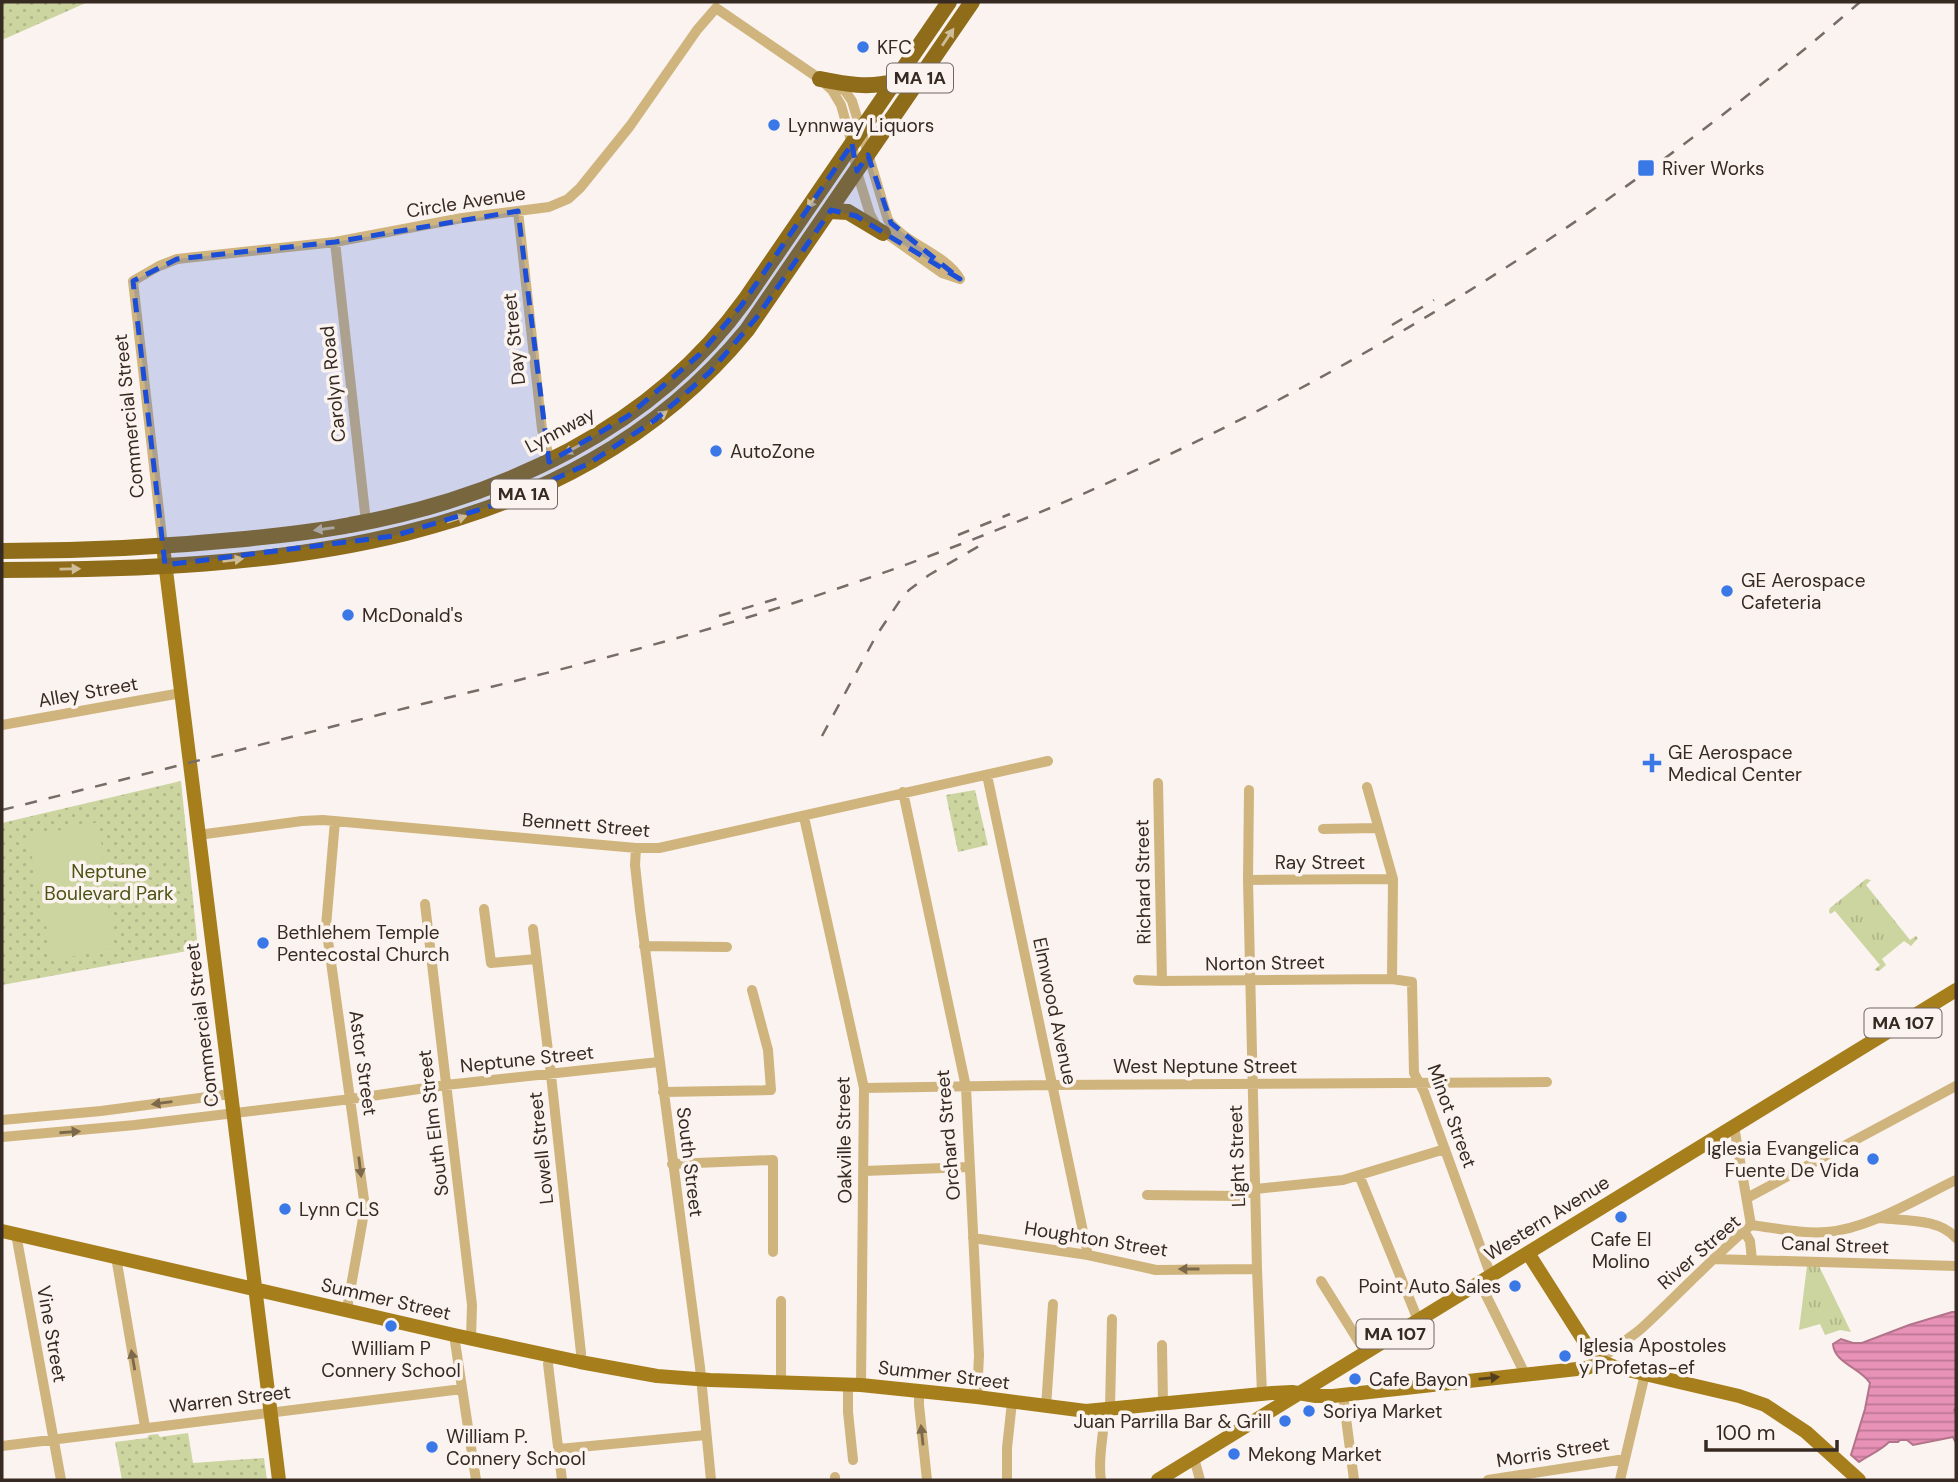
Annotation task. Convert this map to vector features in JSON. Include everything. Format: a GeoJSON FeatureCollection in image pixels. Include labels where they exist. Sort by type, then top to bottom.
{"type":"FeatureCollection","features":[{"type":"Feature","properties":{"kind":"highway","name":"Lynnway"},"geometry":{"type":"LineString","coordinates":[[2,551],[163,546],[310,531],[366,522],[456,499],[500,483],[587,442],[634,412],[677,377],[711,343],[741,306],[948,2]]}},
{"type":"Feature","properties":{"kind":"highway","name":"MA 1A"},"geometry":{"type":"LineString","coordinates":[[2,569],[80,569],[220,561],[322,550],[394,536],[501,503],[588,464],[616,448],[688,393],[716,366],[757,317],[972,2]]}},
{"type":"Feature","properties":{"kind":"highway"},"geometry":{"type":"LineString","coordinates":[[820,79],[866,86],[895,81]]}},
{"type":"Feature","properties":{"kind":"highway"},"geometry":{"type":"LineString","coordinates":[[830,211],[848,212],[883,233]]}},
{"type":"Feature","properties":{"kind":"main road"},"geometry":{"type":"LineString","coordinates":[[163,546],[165,565]]}},
{"type":"Feature","properties":{"kind":"main road","name":"Commercial Street"},"geometry":{"type":"LineString","coordinates":[[165,565],[279,1480]]}},
{"type":"Feature","properties":{"kind":"main road","name":"Western Avenue"},"geometry":{"type":"LineString","coordinates":[[1158,1480],[1956,990]]}},
{"type":"Feature","properties":{"kind":"main road","name":"Summer Street"},"geometry":{"type":"LineString","coordinates":[[9,1233],[454,1335],[657,1376],[855,1384],[1086,1411],[1292,1392],[1324,1396],[1343,1395],[1586,1368],[1601,1361]]}},
{"type":"Feature","properties":{"kind":"main road"},"geometry":{"type":"LineString","coordinates":[[1528,1252],[1591,1352],[1601,1361],[1615,1367],[1739,1395],[1765,1405],[1806,1432],[1859,1480]]}},
{"type":"Feature","properties":{"kind":"street","name":"Circle Avenue"},"geometry":{"type":"LineString","coordinates":[[133,281],[177,259],[335,242],[462,218],[556,205],[574,194],[630,126],[697,30],[716,8],[820,79]]}},
{"type":"Feature","properties":{"kind":"street"},"geometry":{"type":"LineString","coordinates":[[820,79],[832,90],[856,137],[868,155],[891,223],[902,234],[951,268],[960,279],[942,273],[877,227],[870,214],[857,172],[856,137],[848,94],[838,86],[820,79]]}},
{"type":"Feature","properties":{"kind":"street","name":"Day Street"},"geometry":{"type":"LineString","coordinates":[[518,211],[542,429],[550,461]]}},
{"type":"Feature","properties":{"kind":"street","name":"Carolyn Road"},"geometry":{"type":"LineString","coordinates":[[335,242],[366,522]]}},
{"type":"Feature","properties":{"kind":"street","name":"Commercial Street"},"geometry":{"type":"LineString","coordinates":[[133,281],[163,546]]}},
{"type":"Feature","properties":{"kind":"street","name":"Alley Street"},"geometry":{"type":"LineString","coordinates":[[2,725],[181,692]]}},
{"type":"Feature","properties":{"kind":"street","name":"Bennett Street"},"geometry":{"type":"LineString","coordinates":[[198,835],[302,821],[335,821],[636,848],[667,847],[1048,761]]}},
{"type":"Feature","properties":{"kind":"street","name":"Elmwood Avenue"},"geometry":{"type":"LineString","coordinates":[[987,775],[1088,1255]]}},
{"type":"Feature","properties":{"kind":"street","name":"Richard Street"},"geometry":{"type":"LineString","coordinates":[[1158,783],[1162,981]]}},
{"type":"Feature","properties":{"kind":"street"},"geometry":{"type":"LineString","coordinates":[[1367,786],[1393,879],[1392,979]]}},
{"type":"Feature","properties":{"kind":"street","name":"Light Street"},"geometry":{"type":"LineString","coordinates":[[1249,790],[1252,1083],[1262,1394]]}},
{"type":"Feature","properties":{"kind":"street","name":"Orchard Street"},"geometry":{"type":"LineString","coordinates":[[903,792],[966,1087],[979,1355],[977,1397]]}},
{"type":"Feature","properties":{"kind":"street","name":"Oakville Street"},"geometry":{"type":"LineString","coordinates":[[804,817],[864,1088],[864,1171],[855,1384],[848,1407],[853,1460]]}},
{"type":"Feature","properties":{"kind":"street","name":"Astor Street"},"geometry":{"type":"LineString","coordinates":[[335,821],[326,926],[365,1207],[347,1309]]}},
{"type":"Feature","properties":{"kind":"street"},"geometry":{"type":"LineString","coordinates":[[1323,829],[1377,828]]}},
{"type":"Feature","properties":{"kind":"street","name":"South Street"},"geometry":{"type":"LineString","coordinates":[[636,848],[635,864],[644,946],[701,1379],[710,1480]]}},
{"type":"Feature","properties":{"kind":"street","name":"Ray Street"},"geometry":{"type":"LineString","coordinates":[[1248,880],[1393,879]]}},
{"type":"Feature","properties":{"kind":"street","name":"South Elm Street"},"geometry":{"type":"LineString","coordinates":[[425,904],[472,1305],[471,1338]]}},
{"type":"Feature","properties":{"kind":"street"},"geometry":{"type":"LineString","coordinates":[[484,909],[491,963],[536,959]]}},
{"type":"Feature","properties":{"kind":"street","name":"Lowell Street"},"geometry":{"type":"LineString","coordinates":[[533,929],[551,1075],[580,1362]]}},
{"type":"Feature","properties":{"kind":"street"},"geometry":{"type":"LineString","coordinates":[[644,946],[727,947]]}},
{"type":"Feature","properties":{"kind":"street","name":"Norton Street"},"geometry":{"type":"LineString","coordinates":[[1138,980],[1392,979]]}},
{"type":"Feature","properties":{"kind":"street","name":"Minot Street"},"geometry":{"type":"LineString","coordinates":[[1392,979],[1412,982],[1414,1073],[1445,1149],[1485,1279],[1525,1374]]}},
{"type":"Feature","properties":{"kind":"street"},"geometry":{"type":"LineString","coordinates":[[663,1092],[771,1090],[770,1059],[752,990]]}},
{"type":"Feature","properties":{"kind":"street","name":"Neptune Street"},"geometry":{"type":"LineString","coordinates":[[2,1137],[232,1114],[446,1085],[659,1062]]}},
{"type":"Feature","properties":{"kind":"street","name":"West Neptune Street"},"geometry":{"type":"LineString","coordinates":[[864,1088],[1547,1082]]}},
{"type":"Feature","properties":{"kind":"street"},"geometry":{"type":"LineString","coordinates":[[1747,1198],[1956,1086]]}},
{"type":"Feature","properties":{"kind":"street"},"geometry":{"type":"LineString","coordinates":[[2,1120],[230,1094]]}},
{"type":"Feature","properties":{"kind":"street"},"geometry":{"type":"LineString","coordinates":[[1734,1126],[1747,1198],[1752,1260]]}},
{"type":"Feature","properties":{"kind":"street"},"geometry":{"type":"LineString","coordinates":[[1147,1195],[1241,1196],[1256,1189],[1343,1180],[1445,1149]]}},
{"type":"Feature","properties":{"kind":"street"},"geometry":{"type":"LineString","coordinates":[[672,1164],[772,1160],[773,1252]]}},
{"type":"Feature","properties":{"kind":"street"},"geometry":{"type":"LineString","coordinates":[[864,1171],[970,1167]]}},
{"type":"Feature","properties":{"kind":"street"},"geometry":{"type":"LineString","coordinates":[[1359,1175],[1418,1320]]}},
{"type":"Feature","properties":{"kind":"street","name":"River Street"},"geometry":{"type":"LineString","coordinates":[[1601,1361],[1639,1330],[1748,1228],[1800,1232],[1848,1229],[1956,1180]]}},
{"type":"Feature","properties":{"kind":"street"},"geometry":{"type":"LineString","coordinates":[[1877,1218],[1941,1226],[1956,1238]]}},
{"type":"Feature","properties":{"kind":"street","name":"Vine Street"},"geometry":{"type":"LineString","coordinates":[[9,1233],[61,1480]]}},
{"type":"Feature","properties":{"kind":"street","name":"Houghton Street"},"geometry":{"type":"LineString","coordinates":[[973,1238],[1088,1255],[1156,1269],[1257,1269]]}},
{"type":"Feature","properties":{"kind":"street"},"geometry":{"type":"LineString","coordinates":[[116,1257],[145,1427]]}},
{"type":"Feature","properties":{"kind":"street","name":"Canal Street"},"geometry":{"type":"LineString","coordinates":[[1713,1259],[1956,1266]]}},
{"type":"Feature","properties":{"kind":"street"},"geometry":{"type":"LineString","coordinates":[[1321,1281],[1366,1353]]}},
{"type":"Feature","properties":{"kind":"street"},"geometry":{"type":"LineString","coordinates":[[781,1301],[781,1381]]}},
{"type":"Feature","properties":{"kind":"street"},"geometry":{"type":"LineString","coordinates":[[1046,1407],[1054,1304]]}},
{"type":"Feature","properties":{"kind":"street"},"geometry":{"type":"LineString","coordinates":[[1101,1480],[1099,1466],[1107,1409],[1112,1319]]}},
{"type":"Feature","properties":{"kind":"street"},"geometry":{"type":"LineString","coordinates":[[454,1335],[476,1480]]}},
{"type":"Feature","properties":{"kind":"street"},"geometry":{"type":"LineString","coordinates":[[1162,1345],[1163,1402]]}},
{"type":"Feature","properties":{"kind":"street"},"geometry":{"type":"LineString","coordinates":[[551,1356],[548,1364],[562,1480]]}},
{"type":"Feature","properties":{"kind":"street"},"geometry":{"type":"LineString","coordinates":[[1619,1480],[1645,1374]]}},
{"type":"Feature","properties":{"kind":"street","name":"Warren Street"},"geometry":{"type":"LineString","coordinates":[[2,1446],[462,1389]]}},
{"type":"Feature","properties":{"kind":"street"},"geometry":{"type":"LineString","coordinates":[[919,1390],[927,1480]]}},
{"type":"Feature","properties":{"kind":"street"},"geometry":{"type":"LineString","coordinates":[[1343,1395],[1354,1480]]}},
{"type":"Feature","properties":{"kind":"street"},"geometry":{"type":"LineString","coordinates":[[1007,1480],[1012,1402]]}},
{"type":"Feature","properties":{"kind":"street"},"geometry":{"type":"LineString","coordinates":[[559,1449],[706,1435]]}},
{"type":"Feature","properties":{"kind":"street"},"geometry":{"type":"LineString","coordinates":[[1194,1458],[1200,1480]]}},
{"type":"Feature","properties":{"kind":"street","name":"Morris Street"},"geometry":{"type":"LineString","coordinates":[[1488,1480],[1625,1459]]}},
{"type":"Feature","properties":{"kind":"street"},"geometry":{"type":"LineString","coordinates":[[1091,1480],[1099,1466]]}},
{"type":"Feature","properties":{"kind":"highlighted area"},"geometry":{"type":"Polygon","coordinates":[[[852,144],[857,171],[868,155],[891,223],[960,279],[856,216],[831,210],[757,317],[710,372],[655,420],[588,464],[501,503],[394,536],[165,565],[133,281],[177,259],[335,242],[518,211],[549,462],[628,416],[700,354],[741,306],[852,144]]]}},
{"type":"Feature","properties":{"kind":"green space"},"geometry":{"type":"Polygon","coordinates":[[[2,2],[88,2],[2,40],[2,2]]]}},
{"type":"Feature","properties":{"kind":"green space","name":"Neptune Boulevard Park"},"geometry":{"type":"Polygon","coordinates":[[[181,781],[198,949],[2,985],[2,823],[181,781]]]}},
{"type":"Feature","properties":{"kind":"green space"},"geometry":{"type":"Polygon","coordinates":[[[975,790],[988,845],[958,852],[946,795],[975,790]]]}},
{"type":"Feature","properties":{"kind":"green space"},"geometry":{"type":"Polygon","coordinates":[[[99,822],[113,949],[53,960],[28,837],[99,822]]]}},
{"type":"Feature","properties":{"kind":"green space"},"geometry":{"type":"Polygon","coordinates":[[[1866,879],[1871,880],[1866,885],[1910,940],[1916,936],[1918,938],[1911,946],[1904,941],[1882,959],[1886,965],[1879,971],[1874,970],[1880,965],[1835,911],[1830,914],[1829,911],[1866,879]]]}},
{"type":"Feature","properties":{"kind":"green space"},"geometry":{"type":"Polygon","coordinates":[[[1807,1266],[1819,1266],[1851,1332],[1840,1330],[1825,1335],[1820,1324],[1799,1330],[1807,1266]]]}},
{"type":"Feature","properties":{"kind":"green space"},"geometry":{"type":"Polygon","coordinates":[[[188,1433],[193,1463],[264,1458],[267,1480],[122,1480],[115,1442],[147,1438],[149,1435],[158,1434],[160,1437],[188,1433]]]}},
{"type":"Feature","properties":{"kind":"shaded area"},"geometry":{"type":"Polygon","coordinates":[[[1956,1312],[1956,1443],[1953,1437],[1913,1445],[1907,1440],[1889,1442],[1859,1462],[1851,1455],[1870,1383],[1838,1356],[1833,1344],[1841,1339],[1862,1343],[1956,1312]]]}},
{"type":"Feature","properties":{"kind":"railway"},"geometry":{"type":"LineString","coordinates":[[2,810],[689,635],[848,585],[986,534],[1121,477],[1253,413],[1382,343],[1508,266],[1630,184],[1747,96],[1860,2]]}},
{"type":"Feature","properties":{"kind":"railway"},"geometry":{"type":"LineString","coordinates":[[1392,325],[1434,300]]}},
{"type":"Feature","properties":{"kind":"railway"},"geometry":{"type":"LineString","coordinates":[[958,535],[1010,514]]}},
{"type":"Feature","properties":{"kind":"railway"},"geometry":{"type":"LineString","coordinates":[[822,736],[876,636],[901,599],[929,575],[981,545]]}},
{"type":"Feature","properties":{"kind":"railway"},"geometry":{"type":"LineString","coordinates":[[719,616],[779,598]]}},
{"type":"Feature","properties":{"kind":"place","name":"KFC"},"geometry":{"type":"Point","coordinates":[863,47]}},
{"type":"Feature","properties":{"kind":"place","name":"Lynnway Liquors"},"geometry":{"type":"Point","coordinates":[774,125]}},
{"type":"Feature","properties":{"kind":"place","name":"River Works"},"geometry":{"type":"Point","coordinates":[1646,168]}},
{"type":"Feature","properties":{"kind":"place","name":"AutoZone"},"geometry":{"type":"Point","coordinates":[716,451]}},
{"type":"Feature","properties":{"kind":"place","name":"GE Aerospace Cafeteria"},"geometry":{"type":"Point","coordinates":[1727,591]}},
{"type":"Feature","properties":{"kind":"place","name":"McDonald's"},"geometry":{"type":"Point","coordinates":[348,615]}},
{"type":"Feature","properties":{"kind":"place","name":"GE Aerospace Medical Center"},"geometry":{"type":"Point","coordinates":[1652,763]}},
{"type":"Feature","properties":{"kind":"place","name":"Bethlehem Temple Pentecostal Church"},"geometry":{"type":"Point","coordinates":[263,943]}},
{"type":"Feature","properties":{"kind":"place","name":"Iglesia Evangelica Fuente De Vida"},"geometry":{"type":"Point","coordinates":[1873,1159]}},
{"type":"Feature","properties":{"kind":"place","name":"Lynn CLS"},"geometry":{"type":"Point","coordinates":[285,1209]}},
{"type":"Feature","properties":{"kind":"place","name":"Cafe El Molino"},"geometry":{"type":"Point","coordinates":[1621,1217]}},
{"type":"Feature","properties":{"kind":"place","name":"Point Auto Sales"},"geometry":{"type":"Point","coordinates":[1515,1286]}},
{"type":"Feature","properties":{"kind":"place","name":"William P Connery School"},"geometry":{"type":"Point","coordinates":[391,1326]}},
{"type":"Feature","properties":{"kind":"place","name":"Iglesia Apostoles y Profetas-ef"},"geometry":{"type":"Point","coordinates":[1565,1356]}},
{"type":"Feature","properties":{"kind":"place","name":"Cafe Bayon"},"geometry":{"type":"Point","coordinates":[1355,1379]}},
{"type":"Feature","properties":{"kind":"place","name":"Soriya Market"},"geometry":{"type":"Point","coordinates":[1309,1411]}},
{"type":"Feature","properties":{"kind":"place","name":"Juan Parrilla Bar & Grill"},"geometry":{"type":"Point","coordinates":[1285,1421]}},
{"type":"Feature","properties":{"kind":"place","name":"William P. Connery School"},"geometry":{"type":"Point","coordinates":[432,1447]}},
{"type":"Feature","properties":{"kind":"place","name":"Mekong Market"},"geometry":{"type":"Point","coordinates":[1234,1454]}}]}
